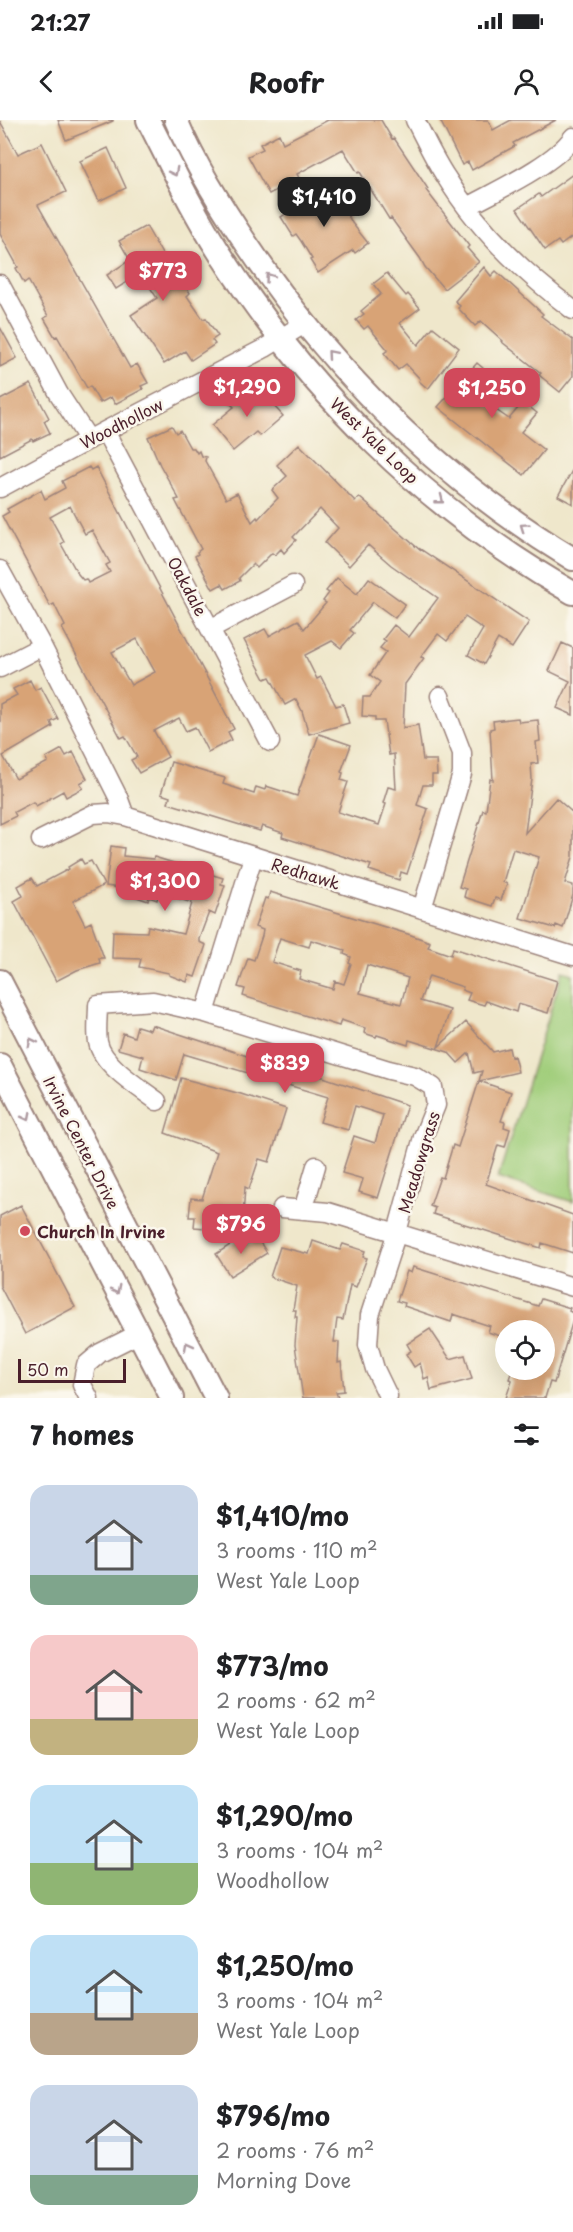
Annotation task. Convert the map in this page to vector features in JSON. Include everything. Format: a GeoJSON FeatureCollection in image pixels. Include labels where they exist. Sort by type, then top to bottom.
{"type":"FeatureCollection","features":[{"type":"Feature","properties":{"kind":"main road","name":"West Yale Loop"},"geometry":{"type":"LineString","coordinates":[[148,120],[187,198],[280,340],[347,415],[429,492],[518,560],[573,593]]}},
{"type":"Feature","properties":{"kind":"main road","name":"West Yale Loop"},"geometry":{"type":"LineString","coordinates":[[176,120],[223,209],[266,273],[304,324],[357,385],[403,430],[478,495],[573,558]]}},
{"type":"Feature","properties":{"kind":"main road","name":"Irvine Center Drive"},"geometry":{"type":"LineString","coordinates":[[0,981],[216,1398]]}},
{"type":"Feature","properties":{"kind":"main road"},"geometry":{"type":"LineString","coordinates":[[0,1065],[172,1398]]}},
{"type":"Feature","properties":{"kind":"street"},"geometry":{"type":"LineString","coordinates":[[415,120],[446,177],[467,207],[503,250],[551,294],[573,310]]}},
{"type":"Feature","properties":{"kind":"street"},"geometry":{"type":"LineString","coordinates":[[467,207],[552,159],[567,147],[573,137]]}},
{"type":"Feature","properties":{"kind":"street"},"geometry":{"type":"LineString","coordinates":[[0,284],[59,394],[88,440]]}},
{"type":"Feature","properties":{"kind":"street","name":"Woodhollow"},"geometry":{"type":"LineString","coordinates":[[0,488],[280,340],[304,324]]}},
{"type":"Feature","properties":{"kind":"street","name":"Oakdale"},"geometry":{"type":"LineString","coordinates":[[105,431],[270,742]]}},
{"type":"Feature","properties":{"kind":"street"},"geometry":{"type":"LineString","coordinates":[[0,570],[42,646],[118,797],[125,816]]}},
{"type":"Feature","properties":{"kind":"street"},"geometry":{"type":"LineString","coordinates":[[210,629],[293,585]]}},
{"type":"Feature","properties":{"kind":"street"},"geometry":{"type":"LineString","coordinates":[[0,669],[42,646]]}},
{"type":"Feature","properties":{"kind":"street"},"geometry":{"type":"LineString","coordinates":[[422,909],[462,774],[462,753],[440,696]]}},
{"type":"Feature","properties":{"kind":"street","name":"Redhawk"},"geometry":{"type":"LineString","coordinates":[[41,840],[93,814],[108,813],[125,816],[573,956]]}},
{"type":"Feature","properties":{"kind":"street"},"geometry":{"type":"LineString","coordinates":[[205,1012],[253,857]]}},
{"type":"Feature","properties":{"kind":"street","name":"Meadowgrass"},"geometry":{"type":"LineString","coordinates":[[157,1101],[114,1067],[105,1057],[98,1045],[98,1005],[153,1001],[205,1012],[389,1070],[415,1076],[433,1087],[436,1105],[423,1137],[397,1232],[370,1315],[368,1345],[375,1369],[388,1396]]}},
{"type":"Feature","properties":{"kind":"street"},"geometry":{"type":"LineString","coordinates":[[303,1209],[316,1166]]}},
{"type":"Feature","properties":{"kind":"street"},"geometry":{"type":"LineString","coordinates":[[282,1208],[328,1212],[573,1287]]}},
{"type":"Feature","properties":{"kind":"street"},"geometry":{"type":"LineString","coordinates":[[89,1398],[82,1385],[86,1365],[100,1353],[138,1334]]}},
{"type":"Feature","properties":{"kind":"green space"},"geometry":{"type":"Polygon","coordinates":[[[563,971],[573,974],[573,1202],[498,1178],[563,971]]]}},
{"type":"Feature","properties":{"kind":"building"},"geometry":{"type":"Polygon","coordinates":[[[58,120],[113,120],[113,121],[66,140],[58,120]]]}},
{"type":"Feature","properties":{"kind":"building"},"geometry":{"type":"Polygon","coordinates":[[[328,120],[381,120],[428,189],[426,190],[479,262],[444,289],[425,267],[391,218],[389,219],[343,149],[297,174],[299,178],[269,194],[248,156],[263,149],[260,144],[279,134],[283,143],[328,120]]]}},
{"type":"Feature","properties":{"kind":"building"},"geometry":{"type":"Polygon","coordinates":[[[440,120],[488,120],[493,130],[511,120],[556,120],[513,143],[515,146],[472,170],[468,162],[462,165],[440,120]]]}},
{"type":"Feature","properties":{"kind":"building"},"geometry":{"type":"Polygon","coordinates":[[[0,121],[18,154],[42,143],[66,192],[38,205],[130,368],[137,364],[148,383],[141,386],[143,389],[115,404],[111,397],[100,403],[90,386],[87,388],[44,318],[48,316],[28,280],[24,283],[0,234],[0,121]]]}},
{"type":"Feature","properties":{"kind":"building"},"geometry":{"type":"Polygon","coordinates":[[[108,148],[126,188],[99,201],[80,161],[108,148]]]}},
{"type":"Feature","properties":{"kind":"building"},"geometry":{"type":"Polygon","coordinates":[[[573,174],[573,236],[561,245],[558,241],[545,250],[517,209],[539,194],[541,197],[573,174]]]}},
{"type":"Feature","properties":{"kind":"building"},"geometry":{"type":"Polygon","coordinates":[[[333,185],[352,223],[368,243],[355,253],[353,250],[318,273],[301,241],[296,234],[293,236],[281,217],[287,213],[284,209],[306,195],[308,198],[333,185]]]}},
{"type":"Feature","properties":{"kind":"building"},"geometry":{"type":"Polygon","coordinates":[[[146,226],[178,282],[182,280],[190,293],[187,296],[218,336],[212,340],[215,344],[191,360],[185,351],[164,364],[131,315],[157,298],[144,278],[141,279],[138,275],[116,289],[107,275],[130,260],[119,241],[146,226]]]}},
{"type":"Feature","properties":{"kind":"building"},"geometry":{"type":"Polygon","coordinates":[[[484,267],[491,276],[496,271],[543,314],[541,316],[573,340],[573,376],[560,392],[481,321],[475,326],[458,308],[460,306],[455,301],[484,267]]]}},
{"type":"Feature","properties":{"kind":"building"},"geometry":{"type":"Polygon","coordinates":[[[387,273],[406,296],[408,294],[420,308],[400,323],[418,345],[433,327],[459,348],[428,389],[406,364],[398,370],[384,353],[388,350],[368,326],[364,329],[356,320],[364,314],[361,311],[381,294],[373,284],[387,273]]]}},
{"type":"Feature","properties":{"kind":"building"},"geometry":{"type":"Polygon","coordinates":[[[0,327],[17,358],[0,367],[0,327]]]}},
{"type":"Feature","properties":{"kind":"building"},"geometry":{"type":"Polygon","coordinates":[[[477,363],[502,384],[486,403],[509,419],[523,402],[537,413],[521,432],[544,450],[524,475],[438,407],[477,363]]]}},
{"type":"Feature","properties":{"kind":"building"},"geometry":{"type":"Polygon","coordinates":[[[253,383],[283,416],[260,436],[256,432],[233,451],[212,425],[234,407],[230,403],[253,383]]]}},
{"type":"Feature","properties":{"kind":"building"},"geometry":{"type":"Polygon","coordinates":[[[31,384],[49,418],[44,421],[50,433],[33,441],[32,439],[0,456],[0,400],[31,384]]]}},
{"type":"Feature","properties":{"kind":"building"},"geometry":{"type":"Polygon","coordinates":[[[172,426],[176,433],[180,430],[190,448],[194,448],[201,456],[206,457],[205,461],[226,499],[237,493],[252,522],[257,517],[258,519],[278,498],[272,490],[287,476],[277,465],[299,444],[355,501],[359,497],[420,550],[529,622],[512,648],[498,639],[484,664],[468,655],[483,629],[465,617],[447,641],[438,634],[405,684],[403,728],[418,725],[423,760],[436,760],[437,775],[432,775],[432,785],[423,785],[417,805],[428,809],[407,874],[401,872],[399,880],[369,870],[371,865],[282,837],[283,833],[262,826],[260,831],[168,803],[170,797],[161,794],[171,762],[225,778],[223,784],[254,794],[256,787],[265,790],[266,786],[297,796],[319,734],[351,745],[341,772],[343,773],[341,780],[348,782],[338,812],[379,825],[386,804],[383,803],[388,787],[396,789],[394,754],[389,755],[384,721],[375,721],[375,717],[362,716],[363,697],[370,697],[380,682],[370,675],[386,652],[380,648],[386,641],[383,639],[394,625],[409,637],[438,598],[391,565],[368,545],[349,566],[325,543],[338,528],[320,509],[293,537],[296,540],[284,553],[281,549],[275,555],[272,553],[257,568],[253,564],[239,578],[240,581],[225,589],[222,584],[213,589],[195,556],[201,549],[175,500],[179,499],[148,437],[172,426]]]}},
{"type":"Feature","properties":{"kind":"building"},"geometry":{"type":"Polygon","coordinates":[[[89,467],[91,470],[96,467],[234,729],[228,732],[232,740],[208,752],[195,727],[186,731],[179,718],[154,731],[168,757],[139,773],[131,760],[137,757],[125,736],[121,738],[62,628],[65,626],[54,604],[50,606],[2,516],[9,512],[7,509],[41,490],[45,499],[65,488],[62,481],[89,467]],[[70,506],[50,517],[64,542],[61,544],[78,574],[88,583],[110,572],[106,565],[110,563],[92,530],[85,534],[70,506]],[[137,639],[112,652],[131,685],[155,672],[137,639]]]}},
{"type":"Feature","properties":{"kind":"building"},"geometry":{"type":"Polygon","coordinates":[[[573,469],[573,504],[558,496],[573,469]]]}},
{"type":"Feature","properties":{"kind":"building"},"geometry":{"type":"Polygon","coordinates":[[[337,578],[357,594],[369,578],[405,604],[395,618],[373,602],[350,630],[354,633],[341,648],[332,641],[305,655],[317,679],[321,677],[336,706],[343,704],[349,723],[309,734],[296,699],[285,705],[270,677],[265,679],[244,640],[265,629],[269,636],[298,620],[304,629],[326,603],[323,601],[329,593],[326,591],[337,578]]]}},
{"type":"Feature","properties":{"kind":"building"},"geometry":{"type":"Polygon","coordinates":[[[562,643],[573,648],[573,715],[557,708],[570,681],[549,671],[562,643]]]}},
{"type":"Feature","properties":{"kind":"building"},"geometry":{"type":"Polygon","coordinates":[[[30,680],[35,690],[41,687],[58,719],[51,722],[53,727],[3,756],[16,779],[48,762],[46,758],[62,749],[66,756],[73,752],[87,779],[80,783],[83,788],[66,797],[63,791],[36,806],[33,802],[14,812],[16,816],[0,824],[0,704],[17,695],[13,689],[30,680]]]}},
{"type":"Feature","properties":{"kind":"building"},"geometry":{"type":"Polygon","coordinates":[[[518,718],[519,722],[538,720],[540,741],[536,742],[538,763],[531,764],[532,779],[525,833],[556,798],[573,813],[573,857],[565,883],[573,885],[573,895],[563,928],[556,925],[555,928],[520,918],[539,857],[513,849],[503,882],[507,884],[501,900],[495,898],[492,906],[464,897],[466,889],[459,887],[483,810],[486,811],[490,779],[493,780],[490,729],[494,728],[493,721],[518,718]]]}},
{"type":"Feature","properties":{"kind":"building"},"geometry":{"type":"Polygon","coordinates":[[[111,846],[124,848],[123,856],[153,859],[154,857],[223,878],[221,884],[225,885],[215,915],[209,912],[199,939],[199,942],[206,945],[195,977],[189,975],[187,982],[169,973],[139,967],[141,959],[112,958],[113,931],[147,932],[148,926],[183,934],[192,903],[159,892],[157,900],[149,897],[148,901],[131,895],[133,890],[106,886],[111,846]]]}},
{"type":"Feature","properties":{"kind":"building"},"geometry":{"type":"Polygon","coordinates":[[[81,859],[84,864],[91,861],[104,885],[73,901],[85,925],[91,922],[104,958],[99,958],[100,963],[77,970],[56,981],[14,901],[23,896],[18,886],[32,878],[37,886],[69,869],[68,867],[81,859]]]}},
{"type":"Feature","properties":{"kind":"building"},"geometry":{"type":"Polygon","coordinates":[[[270,892],[411,935],[430,942],[428,947],[451,955],[453,948],[557,981],[548,1013],[518,1004],[516,1012],[486,1001],[484,1005],[467,1000],[470,993],[462,990],[463,987],[429,976],[420,1001],[450,1010],[438,1047],[466,1022],[493,1052],[509,1048],[511,1057],[514,1056],[518,1072],[479,1081],[482,1071],[474,1073],[469,1053],[458,1063],[448,1052],[409,1040],[408,1045],[377,1035],[376,1037],[364,1033],[365,1028],[341,1020],[339,1026],[243,996],[245,989],[238,987],[248,958],[254,960],[263,930],[255,927],[265,898],[268,899],[270,892]],[[280,938],[272,962],[301,971],[299,979],[333,989],[335,981],[344,984],[351,964],[349,963],[351,957],[344,954],[345,950],[311,940],[309,947],[280,938]],[[367,965],[360,993],[401,1004],[408,978],[367,965]]]}},
{"type":"Feature","properties":{"kind":"building"},"geometry":{"type":"Polygon","coordinates":[[[152,1025],[247,1056],[248,1054],[308,1072],[407,1105],[378,1198],[359,1192],[363,1179],[342,1173],[354,1136],[375,1143],[383,1115],[355,1106],[348,1130],[320,1122],[328,1097],[184,1054],[176,1080],[140,1068],[143,1056],[118,1049],[123,1033],[134,1037],[137,1026],[150,1030],[152,1025]]]}},
{"type":"Feature","properties":{"kind":"building"},"geometry":{"type":"Polygon","coordinates":[[[181,1078],[286,1109],[269,1162],[259,1159],[249,1189],[245,1187],[242,1231],[194,1227],[195,1217],[189,1217],[191,1198],[202,1199],[217,1152],[165,1133],[181,1078]]]}},
{"type":"Feature","properties":{"kind":"building"},"geometry":{"type":"Polygon","coordinates":[[[479,1081],[511,1092],[501,1121],[505,1122],[504,1127],[510,1129],[505,1147],[498,1145],[486,1184],[573,1215],[573,1253],[542,1243],[541,1248],[433,1214],[435,1208],[430,1206],[440,1177],[443,1178],[453,1145],[458,1147],[479,1081]]]}},
{"type":"Feature","properties":{"kind":"building"},"geometry":{"type":"Polygon","coordinates":[[[21,1205],[75,1307],[25,1334],[0,1286],[0,1216],[21,1205]]]}},
{"type":"Feature","properties":{"kind":"building"},"geometry":{"type":"Polygon","coordinates":[[[244,1236],[249,1244],[258,1239],[267,1253],[230,1276],[216,1254],[244,1236]]]}},
{"type":"Feature","properties":{"kind":"building"},"geometry":{"type":"Polygon","coordinates":[[[313,1241],[340,1250],[343,1244],[365,1251],[363,1257],[367,1258],[356,1287],[350,1285],[343,1320],[337,1319],[334,1342],[339,1342],[338,1363],[341,1362],[344,1391],[336,1392],[338,1398],[303,1398],[295,1345],[297,1317],[295,1317],[296,1310],[293,1310],[297,1286],[270,1277],[280,1247],[309,1254],[313,1241]]]}},
{"type":"Feature","properties":{"kind":"building"},"geometry":{"type":"Polygon","coordinates":[[[413,1267],[538,1306],[541,1299],[570,1308],[573,1320],[555,1380],[555,1320],[495,1320],[495,1334],[488,1332],[490,1326],[453,1314],[451,1322],[404,1306],[405,1303],[397,1301],[407,1271],[411,1273],[413,1267]]]}},
{"type":"Feature","properties":{"kind":"building"},"geometry":{"type":"Polygon","coordinates":[[[430,1329],[450,1359],[465,1355],[472,1379],[431,1390],[428,1377],[424,1379],[420,1363],[414,1367],[406,1354],[411,1351],[407,1344],[430,1329]]]}},
{"type":"Feature","properties":{"kind":"building"},"geometry":{"type":"Polygon","coordinates":[[[512,1380],[555,1380],[554,1383],[550,1382],[545,1398],[506,1398],[512,1380]]]}},
{"type":"Feature","properties":{"kind":"place","name":"Church In Irvine"},"geometry":{"type":"Point","coordinates":[25,1231]}}]}
